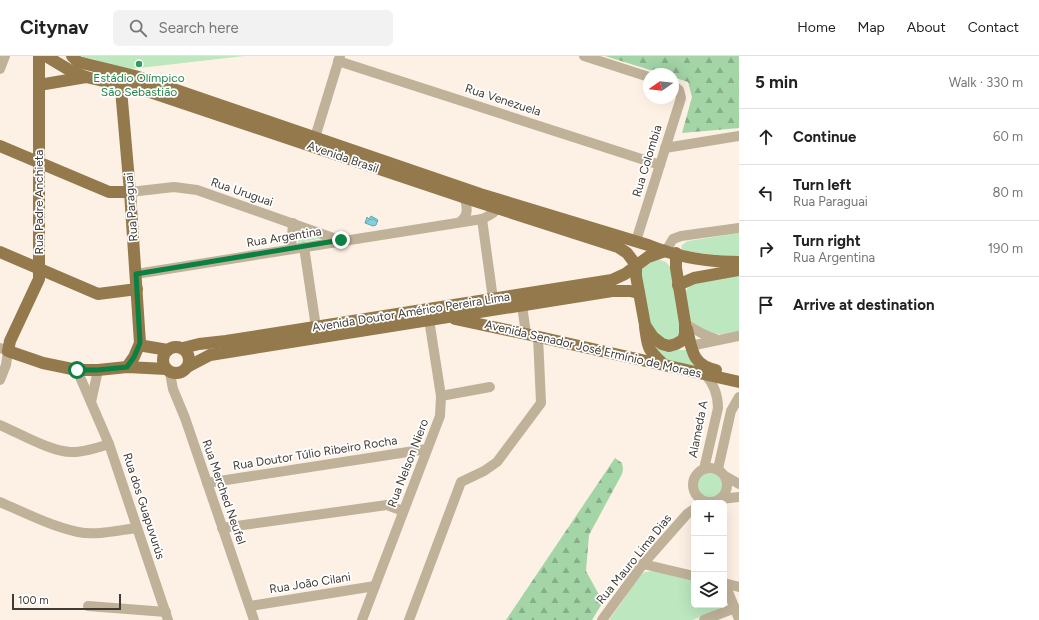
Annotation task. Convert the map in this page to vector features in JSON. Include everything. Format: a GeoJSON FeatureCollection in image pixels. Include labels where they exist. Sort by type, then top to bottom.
{"type":"FeatureCollection","features":[{"type":"Feature","properties":{"kind":"main road","name":"Rua Padre Anchieta"},"geometry":{"type":"LineString","coordinates":[[4,348],[39,279],[40,56]]}},
{"type":"Feature","properties":{"kind":"main road","name":"Avenida Brasil"},"geometry":{"type":"LineString","coordinates":[[46,56],[71,71],[86,77],[147,92],[313,142],[567,225],[636,241],[669,252],[699,259],[720,262],[739,262]]}},
{"type":"Feature","properties":{"kind":"main road","name":"Avenida Brasil"},"geometry":{"type":"LineString","coordinates":[[72,56],[78,62],[120,71],[465,198],[499,204]]}},
{"type":"Feature","properties":{"kind":"main road","name":"Rua Paraguai"},"geometry":{"type":"LineString","coordinates":[[120,71],[140,343],[134,357],[127,367]]}},
{"type":"Feature","properties":{"kind":"main road"},"geometry":{"type":"LineString","coordinates":[[39,85],[86,77]]}},
{"type":"Feature","properties":{"kind":"main road"},"geometry":{"type":"LineString","coordinates":[[0,146],[109,192],[130,192]]}},
{"type":"Feature","properties":{"kind":"main road","name":"Avenida Brasil"},"geometry":{"type":"LineString","coordinates":[[567,225],[627,252],[636,265]]}},
{"type":"Feature","properties":{"kind":"main road"},"geometry":{"type":"LineString","coordinates":[[0,252],[98,294],[137,289]]}},
{"type":"Feature","properties":{"kind":"main road","name":"Avenida Doutor Américo Pereira Lima"},"geometry":{"type":"LineString","coordinates":[[586,290],[626,274],[648,257],[669,252]]}},
{"type":"Feature","properties":{"kind":"main road","name":"Avenida Senador José Ermínio de Moraes"},"geometry":{"type":"LineString","coordinates":[[669,252],[676,268],[690,346],[698,363],[708,368],[739,374]]}},
{"type":"Feature","properties":{"kind":"main road"},"geometry":{"type":"LineString","coordinates":[[636,265],[647,345],[651,353],[664,365]]}},
{"type":"Feature","properties":{"kind":"main road"},"geometry":{"type":"LineString","coordinates":[[678,285],[694,278],[739,270]]}},
{"type":"Feature","properties":{"kind":"main road","name":"Avenida Doutor Américo Pereira Lima"},"geometry":{"type":"LineString","coordinates":[[428,315],[446,317],[521,300],[586,290],[630,291],[639,293]]}},
{"type":"Feature","properties":{"kind":"main road","name":"Avenida Doutor Américo Pereira Lima"},"geometry":{"type":"LineString","coordinates":[[189,366],[210,355],[316,333],[428,315],[493,299],[521,300]]}},
{"type":"Feature","properties":{"kind":"main road","name":"Avenida Senador José Ermínio de Moraes"},"geometry":{"type":"LineString","coordinates":[[446,317],[739,382]]}},
{"type":"Feature","properties":{"kind":"main road"},"geometry":{"type":"LineString","coordinates":[[669,346],[683,340],[685,334],[685,323]]}},
{"type":"Feature","properties":{"kind":"main road"},"geometry":{"type":"LineString","coordinates":[[645,325],[653,337],[662,344],[679,347],[690,346]]}},
{"type":"Feature","properties":{"kind":"main road","name":"Avenida Doutor Américo Pereira Lima"},"geometry":{"type":"LineString","coordinates":[[183,348],[205,343],[316,333]]}},
{"type":"Feature","properties":{"kind":"main road"},"geometry":{"type":"LineString","coordinates":[[140,343],[144,346],[168,350]]}},
{"type":"Feature","properties":{"kind":"main road"},"geometry":{"type":"LineString","coordinates":[[4,348],[43,363],[77,370],[98,370],[127,367],[168,371],[176,374],[182,373],[189,366],[190,361],[187,351],[183,348],[172,347],[168,350],[163,359],[164,365],[168,371]]}},
{"type":"Feature","properties":{"kind":"street"},"geometry":{"type":"LineString","coordinates":[[0,69],[5,56]]}},
{"type":"Feature","properties":{"kind":"street"},"geometry":{"type":"LineString","coordinates":[[584,56],[643,75]]}},
{"type":"Feature","properties":{"kind":"street"},"geometry":{"type":"LineString","coordinates":[[313,142],[339,58]]}},
{"type":"Feature","properties":{"kind":"street","name":"Rua Venezuela"},"geometry":{"type":"LineString","coordinates":[[339,58],[660,165]]}},
{"type":"Feature","properties":{"kind":"street","name":"Rua Colombia"},"geometry":{"type":"LineString","coordinates":[[636,241],[681,98],[679,94]]}},
{"type":"Feature","properties":{"kind":"street"},"geometry":{"type":"LineString","coordinates":[[665,148],[739,136]]}},
{"type":"Feature","properties":{"kind":"street","name":"Rua Uruguai"},"geometry":{"type":"LineString","coordinates":[[130,192],[174,187],[197,190],[341,240]]}},
{"type":"Feature","properties":{"kind":"street"},"geometry":{"type":"LineString","coordinates":[[460,222],[467,213],[465,198]]}},
{"type":"Feature","properties":{"kind":"street","name":"Rua Argentina"},"geometry":{"type":"LineString","coordinates":[[136,274],[482,218],[491,215],[499,204]]}},
{"type":"Feature","properties":{"kind":"street"},"geometry":{"type":"LineString","coordinates":[[482,218],[493,299]]}},
{"type":"Feature","properties":{"kind":"street"},"geometry":{"type":"LineString","coordinates":[[291,249],[293,223]]}},
{"type":"Feature","properties":{"kind":"street"},"geometry":{"type":"LineString","coordinates":[[669,252],[668,245],[673,240],[681,236],[739,228]]}},
{"type":"Feature","properties":{"kind":"street"},"geometry":{"type":"LineString","coordinates":[[304,247],[316,333]]}},
{"type":"Feature","properties":{"kind":"street"},"geometry":{"type":"LineString","coordinates":[[409,620],[461,482],[484,471],[497,462],[541,403],[532,335],[521,300]]}},
{"type":"Feature","properties":{"kind":"street","name":"Rua Nelson Niero"},"geometry":{"type":"LineString","coordinates":[[362,620],[440,416],[441,396],[428,315]]}},
{"type":"Feature","properties":{"kind":"street"},"geometry":{"type":"LineString","coordinates":[[685,323],[706,336],[718,339]]}},
{"type":"Feature","properties":{"kind":"street"},"geometry":{"type":"LineString","coordinates":[[690,346],[718,339],[739,336]]}},
{"type":"Feature","properties":{"kind":"street"},"geometry":{"type":"LineString","coordinates":[[0,380],[6,365],[4,348]]}},
{"type":"Feature","properties":{"kind":"street","name":"Rua dos Guapuvurús"},"geometry":{"type":"LineString","coordinates":[[77,370],[109,444],[167,616]]}},
{"type":"Feature","properties":{"kind":"street"},"geometry":{"type":"LineString","coordinates":[[91,402],[98,370]]}},
{"type":"Feature","properties":{"kind":"street","name":"Rua Merched Neufel"},"geometry":{"type":"LineString","coordinates":[[168,371],[254,620]]}},
{"type":"Feature","properties":{"kind":"street","name":"Alameda A"},"geometry":{"type":"LineString","coordinates":[[704,469],[718,408],[717,395],[713,384],[705,374]]}},
{"type":"Feature","properties":{"kind":"street"},"geometry":{"type":"LineString","coordinates":[[441,396],[490,387]]}},
{"type":"Feature","properties":{"kind":"street"},"geometry":{"type":"LineString","coordinates":[[716,500],[724,495],[728,486],[722,473],[731,411],[739,397]]}},
{"type":"Feature","properties":{"kind":"street"},"geometry":{"type":"LineString","coordinates":[[0,425],[53,449],[71,452],[89,450],[109,444]]}},
{"type":"Feature","properties":{"kind":"street","name":"Rua Doutor Túlio Ribeiro Rocha"},"geometry":{"type":"LineString","coordinates":[[207,483],[427,448]]}},
{"type":"Feature","properties":{"kind":"street"},"geometry":{"type":"LineString","coordinates":[[690,512],[694,479],[696,475],[704,469],[713,468],[739,484]]}},
{"type":"Feature","properties":{"kind":"street"},"geometry":{"type":"LineString","coordinates":[[693,489],[701,500]]}},
{"type":"Feature","properties":{"kind":"street"},"geometry":{"type":"LineString","coordinates":[[720,500],[739,497]]}},
{"type":"Feature","properties":{"kind":"street"},"geometry":{"type":"LineString","coordinates":[[0,502],[50,523],[79,532],[109,532],[137,528]]}},
{"type":"Feature","properties":{"kind":"street"},"geometry":{"type":"LineString","coordinates":[[222,528],[387,505],[403,511]]}},
{"type":"Feature","properties":{"kind":"street","name":"Rua Mauro Lima Dias"},"geometry":{"type":"LineString","coordinates":[[602,620],[643,564],[690,512]]}},
{"type":"Feature","properties":{"kind":"street"},"geometry":{"type":"LineString","coordinates":[[643,564],[691,575]]}},
{"type":"Feature","properties":{"kind":"street"},"geometry":{"type":"LineString","coordinates":[[727,584],[739,587]]}},
{"type":"Feature","properties":{"kind":"street","name":"Rua João Cilani"},"geometry":{"type":"LineString","coordinates":[[250,606],[375,586]]}},
{"type":"Feature","properties":{"kind":"street"},"geometry":{"type":"LineString","coordinates":[[727,588],[739,619]]}},
{"type":"Feature","properties":{"kind":"street"},"geometry":{"type":"LineString","coordinates":[[88,606],[167,616]]}},
{"type":"Feature","properties":{"kind":"street"},"geometry":{"type":"LineString","coordinates":[[704,620],[735,608]]}},
{"type":"Feature","properties":{"kind":"green space","name":"Estádio Olímpico São Sebastião"},"geometry":{"type":"Polygon","coordinates":[[[82,56],[244,56],[122,70],[82,56]]]}},
{"type":"Feature","properties":{"kind":"green space"},"geometry":{"type":"Polygon","coordinates":[[[605,56],[739,56],[739,128],[682,133],[692,97],[688,82],[679,79],[679,68],[644,68],[605,56]]]}},
{"type":"Feature","properties":{"kind":"green space"},"geometry":{"type":"Polygon","coordinates":[[[299,228],[323,238],[298,243],[299,228]]]}},
{"type":"Feature","properties":{"kind":"green space"},"geometry":{"type":"Polygon","coordinates":[[[739,233],[739,259],[681,250],[682,245],[688,241],[739,233]]]}},
{"type":"Feature","properties":{"kind":"green space"},"geometry":{"type":"Polygon","coordinates":[[[657,259],[666,262],[672,269],[682,321],[677,340],[663,342],[650,325],[641,271],[644,264],[657,259]]]}},
{"type":"Feature","properties":{"kind":"green space"},"geometry":{"type":"Polygon","coordinates":[[[739,273],[739,332],[723,334],[712,333],[702,329],[690,320],[684,296],[687,289],[692,284],[699,280],[715,276],[739,273]]]}},
{"type":"Feature","properties":{"kind":"green space"},"geometry":{"type":"Polygon","coordinates":[[[651,340],[670,350],[686,350],[692,361],[702,369],[673,364],[657,355],[651,340]]]}},
{"type":"Feature","properties":{"kind":"green space"},"geometry":{"type":"Polygon","coordinates":[[[615,458],[622,463],[622,474],[589,535],[586,571],[603,602],[592,620],[506,620],[615,458]]]}},
{"type":"Feature","properties":{"kind":"green space"},"geometry":{"type":"Polygon","coordinates":[[[710,472],[719,476],[723,485],[719,494],[710,498],[701,494],[697,485],[701,476],[710,472]]]}},
{"type":"Feature","properties":{"kind":"green space"},"geometry":{"type":"Polygon","coordinates":[[[654,571],[691,579],[691,608],[723,608],[693,620],[609,620],[641,575],[645,572],[654,571]]]}},
{"type":"Feature","properties":{"kind":"water"},"geometry":{"type":"Polygon","coordinates":[[[371,216],[378,220],[376,225],[373,226],[365,223],[367,217],[369,219],[371,216]]]}},
{"type":"Feature","properties":{"kind":"place","name":"Estádio Olímpico São Sebastião"},"geometry":{"type":"Point","coordinates":[139,64]}},
{"type":"Feature","properties":{"kind":"route"},"geometry":{"type":"LineString","coordinates":[[77,370],[98,370],[127,367],[134,357],[140,343],[136,274],[341,240]]}}]}
